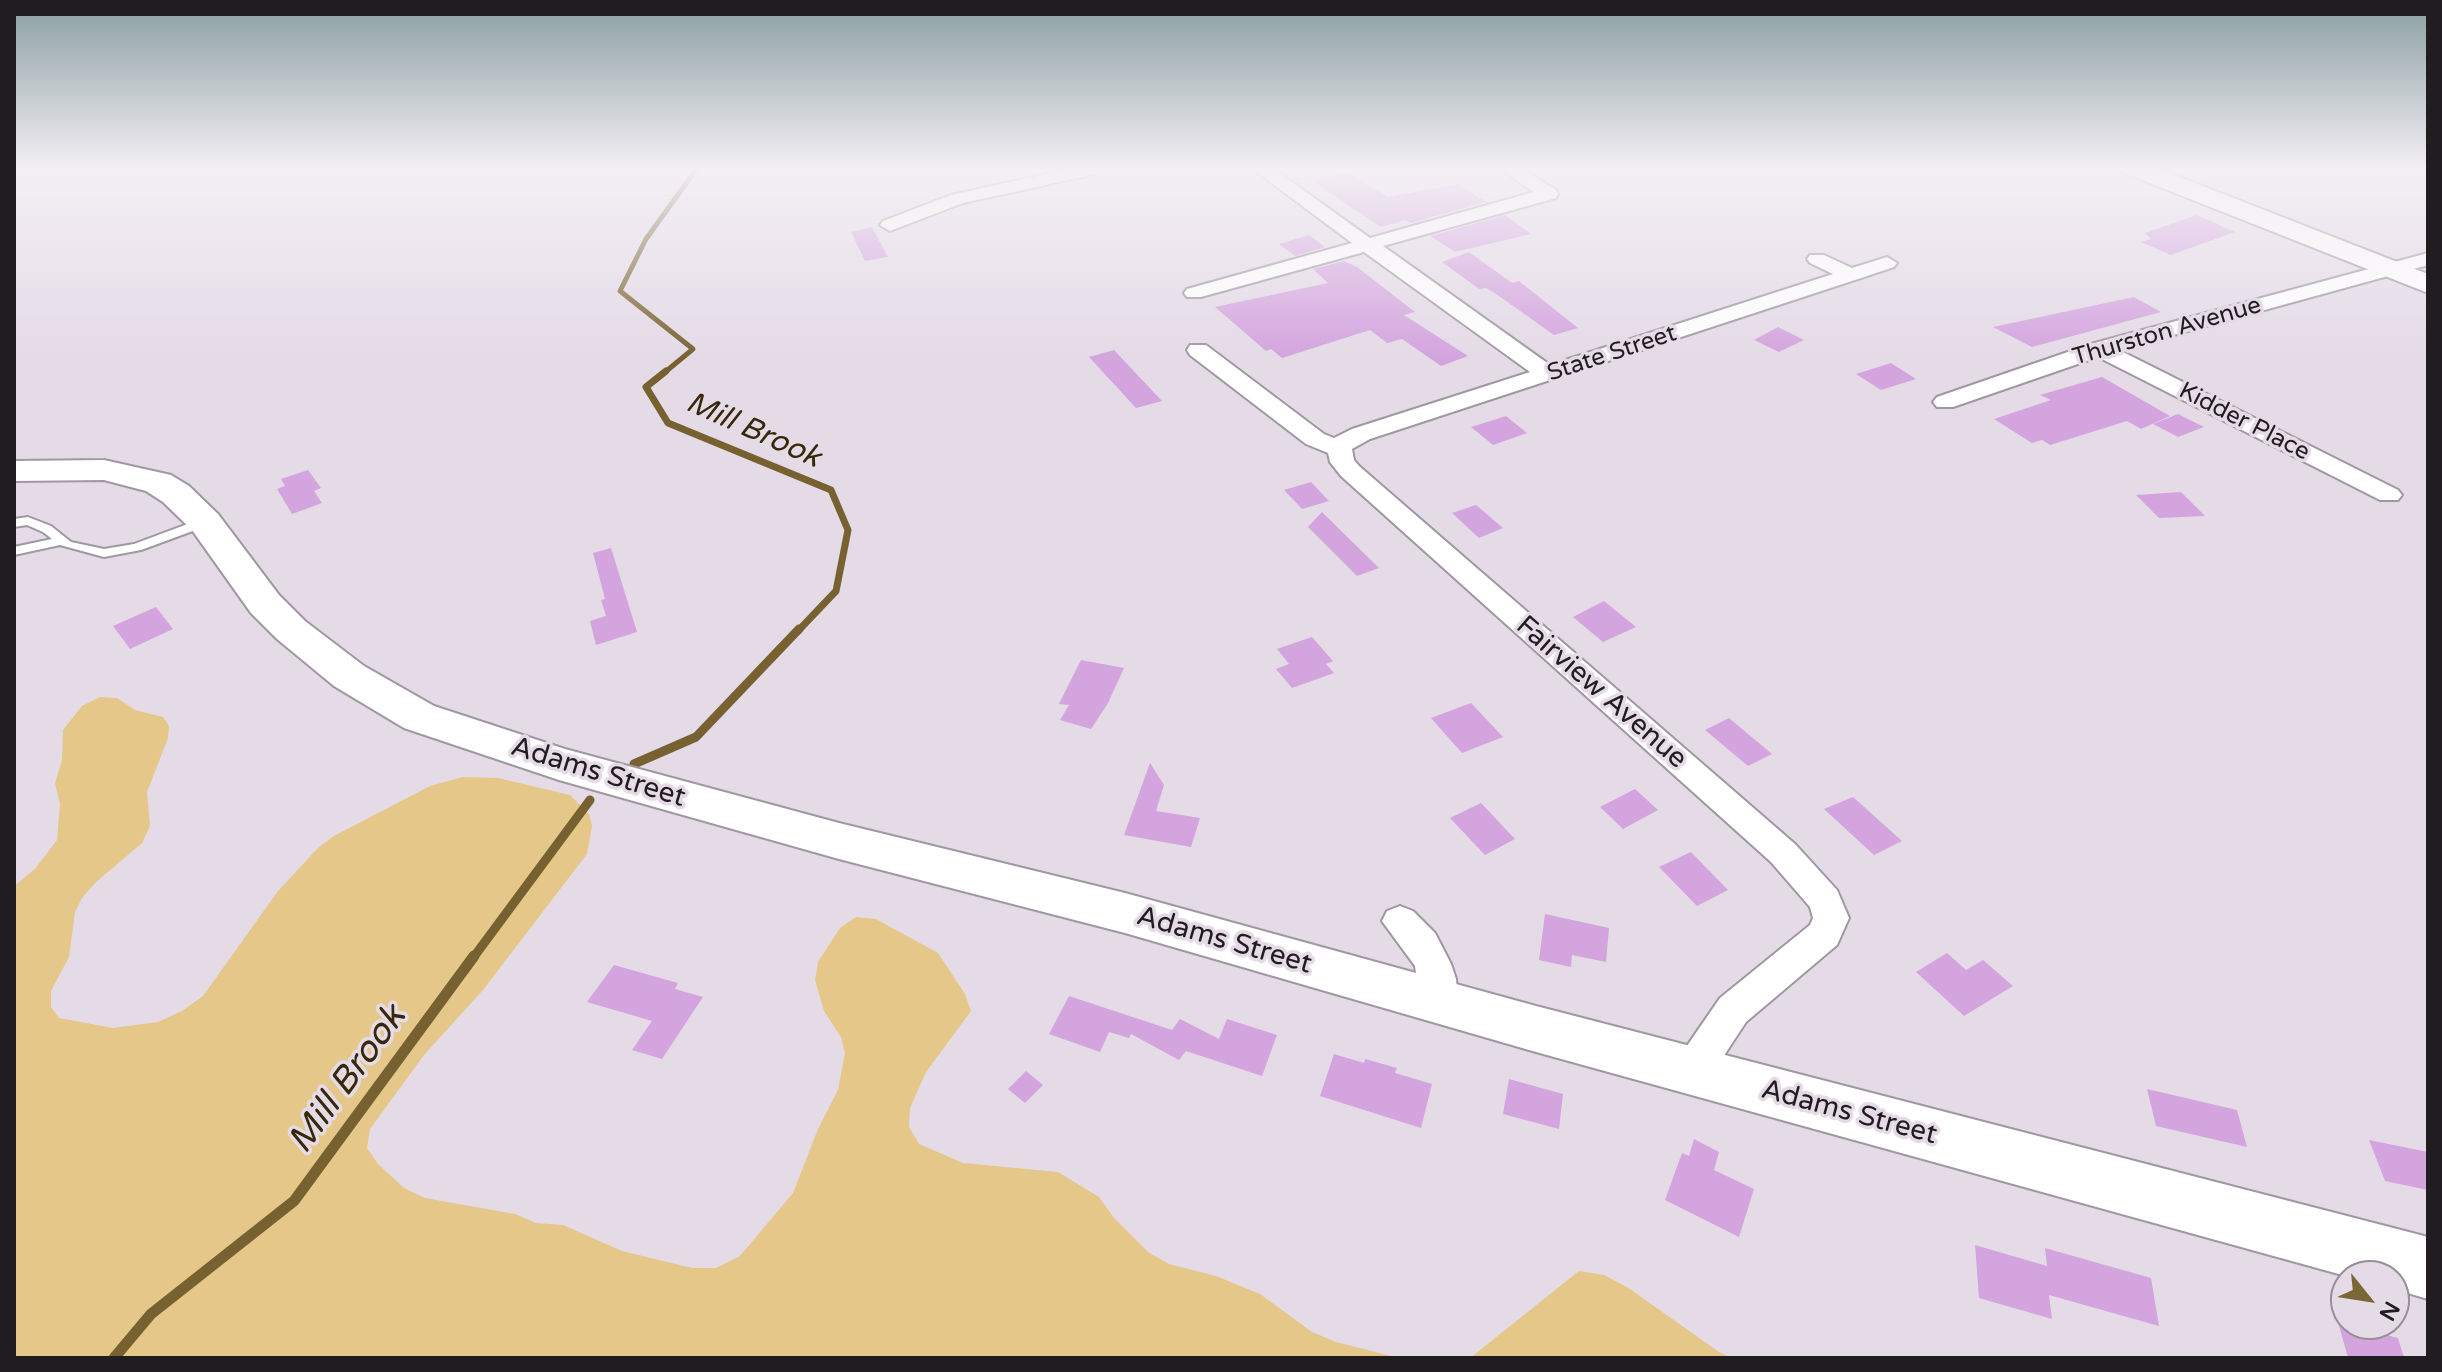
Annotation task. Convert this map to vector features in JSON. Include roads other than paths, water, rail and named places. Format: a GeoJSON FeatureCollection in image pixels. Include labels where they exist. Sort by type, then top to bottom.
{"type":"FeatureCollection","features":[{"type":"Feature","properties":{"kind":"street"},"geometry":{"type":"LineString","coordinates":[[1347,231],[1518,349],[1548,374]]}},
{"type":"Feature","properties":{"kind":"street"},"geometry":{"type":"LineString","coordinates":[[1194,293],[1416,231]]}},
{"type":"Feature","properties":{"kind":"street"},"geometry":{"type":"LineString","coordinates":[[2294,231],[2428,284]]}},
{"type":"Feature","properties":{"kind":"street"},"geometry":{"type":"LineString","coordinates":[[1817,259],[1851,275]]}},
{"type":"Feature","properties":{"kind":"street","name":"Thurston Avenue"},"geometry":{"type":"LineString","coordinates":[[1945,402],[2099,349],[2428,259]]}},
{"type":"Feature","properties":{"kind":"street","name":"State Street"},"geometry":{"type":"LineString","coordinates":[[1340,449],[1344,442],[1361,434],[1887,263]]}},
{"type":"Feature","properties":{"kind":"street","name":"Kidder Place"},"geometry":{"type":"LineString","coordinates":[[2099,349],[2389,495]]}},
{"type":"Feature","properties":{"kind":"street","name":"Fairview Avenue"},"geometry":{"type":"LineString","coordinates":[[1198,350],[1315,439],[1340,449],[1342,462],[1350,471],[1783,853],[1825,900],[1831,918],[1824,935],[1733,1010],[1692,1071]]}},
{"type":"Feature","properties":{"kind":"street","name":"Adams Street"},"geometry":{"type":"LineString","coordinates":[[14,471],[104,470],[136,475],[158,483],[176,494],[205,522],[247,582],[291,630],[359,683],[419,717],[559,764],[1125,913],[1692,1071],[2428,1268]]}},
{"type":"Feature","properties":{"kind":"street"},"geometry":{"type":"LineString","coordinates":[[1400,921],[1422,944],[1433,964],[1438,979],[1439,1002]]}},
{"type":"Feature","properties":{"kind":"lane"},"geometry":{"type":"LineString","coordinates":[[14,523],[28,521],[47,529],[67,545],[104,553],[137,547],[205,522]]}},
{"type":"Feature","properties":{"kind":"lane"},"geometry":{"type":"LineString","coordinates":[[14,551],[62,541]]}},
{"type":"Feature","properties":{"kind":"waterway","name":"Mill Brook"},"geometry":{"type":"LineString","coordinates":[[652,231],[620,291],[693,349],[664,373]]}},
{"type":"Feature","properties":{"kind":"waterway","name":"Mill Brook"},"geometry":{"type":"LineString","coordinates":[[666,371],[646,387],[668,423],[831,490],[848,530],[836,591],[798,631]]}},
{"type":"Feature","properties":{"kind":"waterway","name":"Mill Brook"},"geometry":{"type":"LineString","coordinates":[[634,764],[696,737],[799,629]]}},
{"type":"Feature","properties":{"kind":"waterway","name":"Mill Brook"},"geometry":{"type":"LineString","coordinates":[[473,958],[590,800]]}},
{"type":"Feature","properties":{"kind":"waterway","name":"Mill Brook"},"geometry":{"type":"LineString","coordinates":[[114,1358],[151,1314],[294,1201],[474,956]]}}]}
